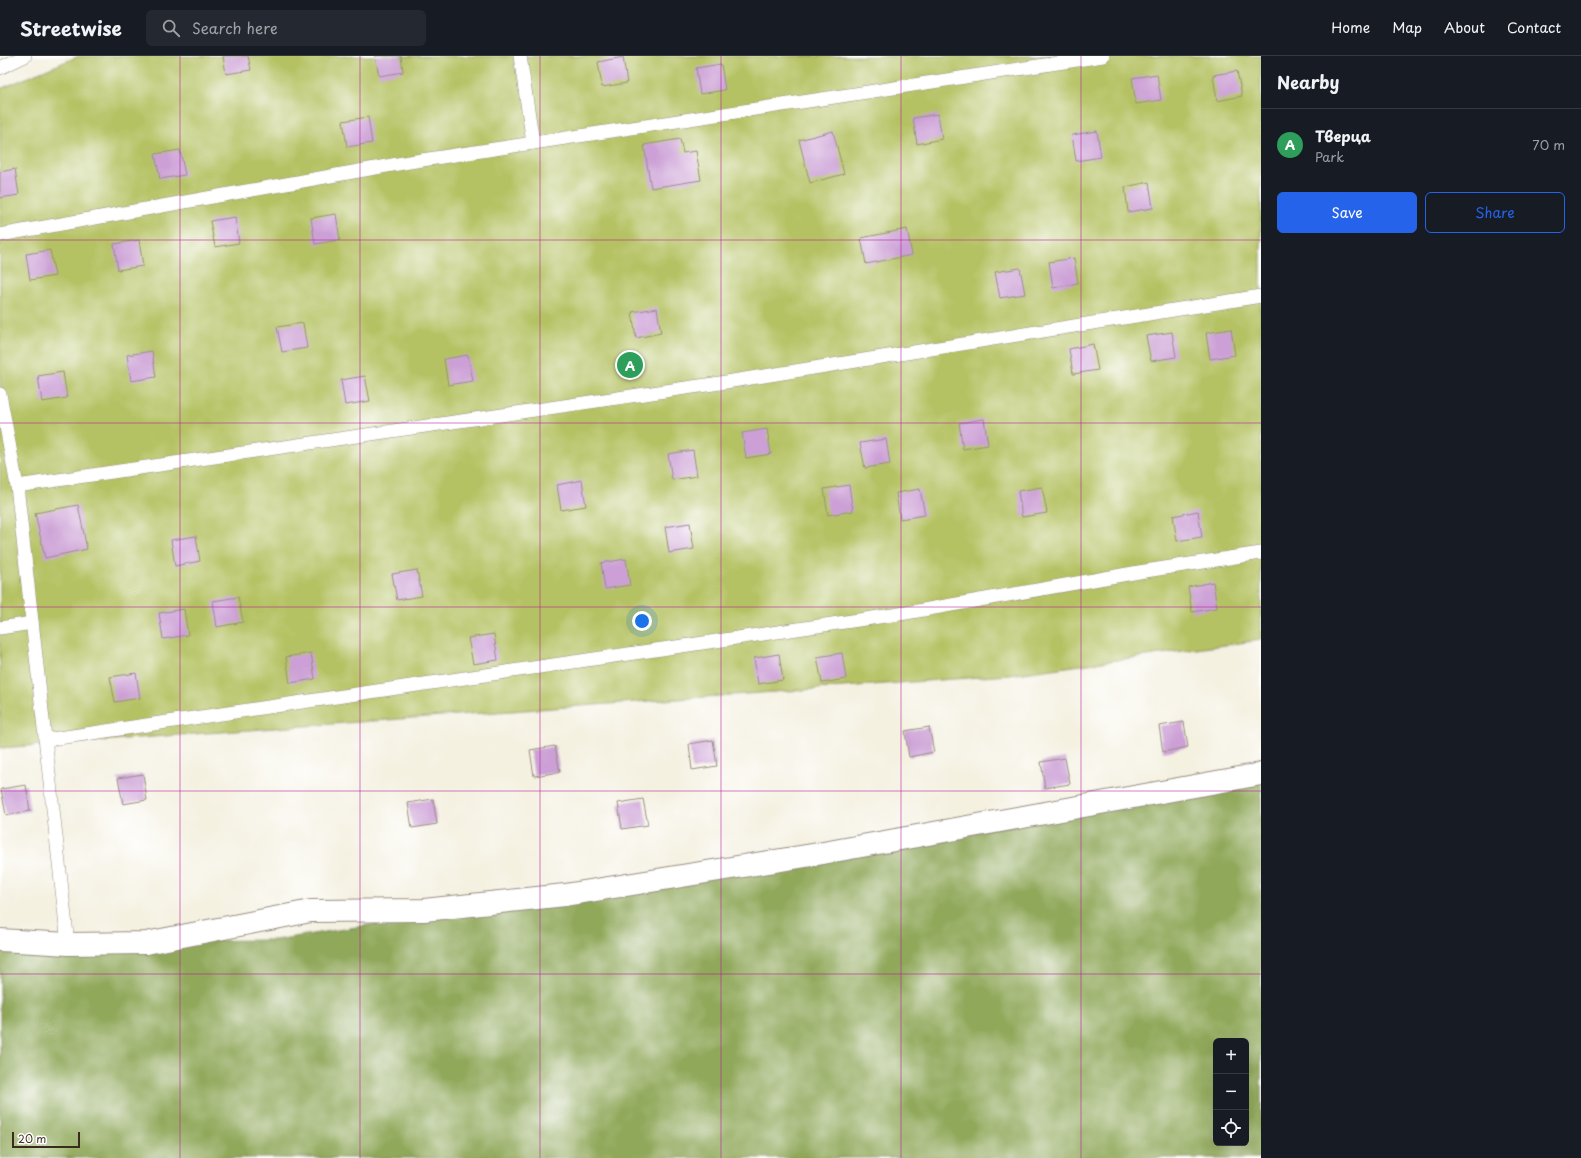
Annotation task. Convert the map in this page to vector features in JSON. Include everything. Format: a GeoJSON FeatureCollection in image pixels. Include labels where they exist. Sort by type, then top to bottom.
{"type":"FeatureCollection","features":[{"type":"Feature","properties":{"kind":"street"},"geometry":{"type":"LineString","coordinates":[[0,940],[68,944],[146,943],[311,911],[424,910],[565,895],[812,855],[1261,774]]}},
{"type":"Feature","properties":{"kind":"lane"},"geometry":{"type":"LineString","coordinates":[[0,68],[25,56]]}},
{"type":"Feature","properties":{"kind":"lane"},"geometry":{"type":"LineString","coordinates":[[520,56],[532,143]]}},
{"type":"Feature","properties":{"kind":"lane"},"geometry":{"type":"LineString","coordinates":[[0,235],[408,162],[1103,56]]}},
{"type":"Feature","properties":{"kind":"lane"},"geometry":{"type":"LineString","coordinates":[[17,486],[720,383],[1261,296]]}},
{"type":"Feature","properties":{"kind":"lane"},"geometry":{"type":"LineString","coordinates":[[0,394],[17,486],[68,944]]}},
{"type":"Feature","properties":{"kind":"lane"},"geometry":{"type":"LineString","coordinates":[[45,740],[906,613],[1139,572],[1261,553]]}},
{"type":"Feature","properties":{"kind":"lane"},"geometry":{"type":"LineString","coordinates":[[0,628],[32,624]]}},
{"type":"Feature","properties":{"kind":"green space"},"geometry":{"type":"Polygon","coordinates":[[[79,56],[1261,56],[1261,640],[1009,675],[0,748],[0,89],[79,56]]]}},
{"type":"Feature","properties":{"kind":"green space"},"geometry":{"type":"Polygon","coordinates":[[[1261,783],[1261,1158],[0,1158],[0,942],[275,940],[1261,783]]]}},
{"type":"Feature","properties":{"kind":"building"},"geometry":{"type":"Polygon","coordinates":[[[223,56],[248,56],[251,70],[226,74],[223,56]]]}},
{"type":"Feature","properties":{"kind":"building"},"geometry":{"type":"Polygon","coordinates":[[[375,56],[401,56],[403,72],[379,76],[375,56]]]}},
{"type":"Feature","properties":{"kind":"building"},"geometry":{"type":"Polygon","coordinates":[[[623,57],[627,83],[602,87],[598,62],[623,57]]]}},
{"type":"Feature","properties":{"kind":"building"},"geometry":{"type":"Polygon","coordinates":[[[721,64],[725,90],[700,94],[696,68],[721,64]]]}},
{"type":"Feature","properties":{"kind":"building"},"geometry":{"type":"Polygon","coordinates":[[[1237,71],[1242,96],[1217,101],[1213,75],[1237,71]]]}},
{"type":"Feature","properties":{"kind":"building"},"geometry":{"type":"Polygon","coordinates":[[[1157,74],[1161,100],[1136,104],[1132,78],[1157,74]]]}},
{"type":"Feature","properties":{"kind":"building"},"geometry":{"type":"Polygon","coordinates":[[[938,114],[942,139],[917,144],[913,118],[938,114]]]}},
{"type":"Feature","properties":{"kind":"building"},"geometry":{"type":"Polygon","coordinates":[[[368,117],[372,143],[347,147],[343,121],[368,117]]]}},
{"type":"Feature","properties":{"kind":"building"},"geometry":{"type":"Polygon","coordinates":[[[833,131],[844,174],[810,183],[799,140],[833,131]]]}},
{"type":"Feature","properties":{"kind":"building"},"geometry":{"type":"Polygon","coordinates":[[[1097,131],[1101,157],[1076,161],[1072,135],[1097,131]]]}},
{"type":"Feature","properties":{"kind":"building"},"geometry":{"type":"Polygon","coordinates":[[[680,139],[683,153],[696,151],[701,180],[651,188],[644,145],[680,139]]]}},
{"type":"Feature","properties":{"kind":"building"},"geometry":{"type":"Polygon","coordinates":[[[180,150],[185,175],[160,179],[155,154],[180,150]]]}},
{"type":"Feature","properties":{"kind":"building"},"geometry":{"type":"Polygon","coordinates":[[[15,169],[19,195],[0,198],[0,172],[15,169]]]}},
{"type":"Feature","properties":{"kind":"building"},"geometry":{"type":"Polygon","coordinates":[[[1149,182],[1153,208],[1128,212],[1125,187],[1149,182]]]}},
{"type":"Feature","properties":{"kind":"building"},"geometry":{"type":"Polygon","coordinates":[[[336,214],[340,240],[315,244],[311,218],[336,214]]]}},
{"type":"Feature","properties":{"kind":"building"},"geometry":{"type":"Polygon","coordinates":[[[235,217],[239,243],[215,247],[210,221],[235,217]]]}},
{"type":"Feature","properties":{"kind":"building"},"geometry":{"type":"Polygon","coordinates":[[[907,229],[912,255],[866,264],[861,238],[907,229]]]}},
{"type":"Feature","properties":{"kind":"building"},"geometry":{"type":"Polygon","coordinates":[[[139,240],[143,266],[118,270],[114,244],[139,240]]]}},
{"type":"Feature","properties":{"kind":"building"},"geometry":{"type":"Polygon","coordinates":[[[50,250],[55,276],[30,280],[26,254],[50,250]]]}},
{"type":"Feature","properties":{"kind":"building"},"geometry":{"type":"Polygon","coordinates":[[[1074,258],[1078,283],[1053,288],[1049,262],[1074,258]]]}},
{"type":"Feature","properties":{"kind":"building"},"geometry":{"type":"Polygon","coordinates":[[[1020,268],[1025,294],[1000,298],[995,272],[1020,268]]]}},
{"type":"Feature","properties":{"kind":"building"},"geometry":{"type":"Polygon","coordinates":[[[657,308],[661,333],[636,338],[632,312],[657,308]]]}},
{"type":"Feature","properties":{"kind":"building"},"geometry":{"type":"Polygon","coordinates":[[[303,323],[307,348],[282,352],[277,327],[303,323]]]}},
{"type":"Feature","properties":{"kind":"building"},"geometry":{"type":"Polygon","coordinates":[[[1231,329],[1235,355],[1210,359],[1206,333],[1231,329]]]}},
{"type":"Feature","properties":{"kind":"building"},"geometry":{"type":"Polygon","coordinates":[[[1172,332],[1176,357],[1151,361],[1146,336],[1172,332]]]}},
{"type":"Feature","properties":{"kind":"building"},"geometry":{"type":"Polygon","coordinates":[[[1093,344],[1098,370],[1073,374],[1069,349],[1093,344]]]}},
{"type":"Feature","properties":{"kind":"building"},"geometry":{"type":"Polygon","coordinates":[[[152,351],[156,377],[131,381],[127,355],[152,351]]]}},
{"type":"Feature","properties":{"kind":"building"},"geometry":{"type":"Polygon","coordinates":[[[468,355],[473,381],[448,385],[444,359],[468,355]]]}},
{"type":"Feature","properties":{"kind":"building"},"geometry":{"type":"Polygon","coordinates":[[[63,372],[67,398],[42,402],[38,376],[63,372]]]}},
{"type":"Feature","properties":{"kind":"building"},"geometry":{"type":"Polygon","coordinates":[[[365,376],[370,401],[345,405],[341,380],[365,376]]]}},
{"type":"Feature","properties":{"kind":"building"},"geometry":{"type":"Polygon","coordinates":[[[984,419],[988,445],[963,449],[959,423],[984,419]]]}},
{"type":"Feature","properties":{"kind":"building"},"geometry":{"type":"Polygon","coordinates":[[[767,429],[771,454],[746,458],[742,433],[767,429]]]}},
{"type":"Feature","properties":{"kind":"building"},"geometry":{"type":"Polygon","coordinates":[[[886,439],[890,464],[865,468],[860,443],[886,439]]]}},
{"type":"Feature","properties":{"kind":"building"},"geometry":{"type":"Polygon","coordinates":[[[693,450],[697,476],[672,480],[668,454],[693,450]]]}},
{"type":"Feature","properties":{"kind":"building"},"geometry":{"type":"Polygon","coordinates":[[[582,480],[586,506],[561,510],[557,485],[582,480]]]}},
{"type":"Feature","properties":{"kind":"building"},"geometry":{"type":"Polygon","coordinates":[[[849,485],[853,511],[828,515],[824,489],[849,485]]]}},
{"type":"Feature","properties":{"kind":"building"},"geometry":{"type":"Polygon","coordinates":[[[1042,487],[1047,513],[1022,517],[1018,491],[1042,487]]]}},
{"type":"Feature","properties":{"kind":"building"},"geometry":{"type":"Polygon","coordinates":[[[920,489],[925,515],[900,519],[896,493],[920,489]]]}},
{"type":"Feature","properties":{"kind":"building"},"geometry":{"type":"Polygon","coordinates":[[[78,505],[87,549],[45,558],[35,513],[78,505]]]}},
{"type":"Feature","properties":{"kind":"building"},"geometry":{"type":"Polygon","coordinates":[[[1198,511],[1202,537],[1177,541],[1173,516],[1198,511]]]}},
{"type":"Feature","properties":{"kind":"building"},"geometry":{"type":"Polygon","coordinates":[[[690,523],[694,549],[669,553],[665,527],[690,523]]]}},
{"type":"Feature","properties":{"kind":"building"},"geometry":{"type":"Polygon","coordinates":[[[196,536],[200,561],[175,566],[171,540],[196,536]]]}},
{"type":"Feature","properties":{"kind":"building"},"geometry":{"type":"Polygon","coordinates":[[[626,559],[630,585],[605,589],[601,563],[626,559]]]}},
{"type":"Feature","properties":{"kind":"building"},"geometry":{"type":"Polygon","coordinates":[[[417,570],[422,596],[397,600],[392,574],[417,570]]]}},
{"type":"Feature","properties":{"kind":"building"},"geometry":{"type":"Polygon","coordinates":[[[1213,582],[1217,608],[1192,612],[1188,587],[1213,582]]]}},
{"type":"Feature","properties":{"kind":"building"},"geometry":{"type":"Polygon","coordinates":[[[238,597],[243,622],[217,627],[213,601],[238,597]]]}},
{"type":"Feature","properties":{"kind":"building"},"geometry":{"type":"Polygon","coordinates":[[[184,609],[188,635],[163,639],[159,613],[184,609]]]}},
{"type":"Feature","properties":{"kind":"building"},"geometry":{"type":"Polygon","coordinates":[[[494,634],[498,660],[473,664],[468,638],[494,634]]]}},
{"type":"Feature","properties":{"kind":"building"},"geometry":{"type":"Polygon","coordinates":[[[311,653],[315,679],[290,683],[286,657],[311,653]]]}},
{"type":"Feature","properties":{"kind":"building"},"geometry":{"type":"Polygon","coordinates":[[[842,653],[846,679],[822,683],[817,657],[842,653]]]}},
{"type":"Feature","properties":{"kind":"building"},"geometry":{"type":"Polygon","coordinates":[[[779,654],[783,680],[758,684],[754,658],[779,654]]]}},
{"type":"Feature","properties":{"kind":"building"},"geometry":{"type":"Polygon","coordinates":[[[136,673],[140,698],[115,702],[110,677],[136,673]]]}},
{"type":"Feature","properties":{"kind":"building"},"geometry":{"type":"Polygon","coordinates":[[[1184,722],[1188,747],[1163,752],[1159,726],[1184,722]]]}},
{"type":"Feature","properties":{"kind":"building"},"geometry":{"type":"Polygon","coordinates":[[[929,727],[934,752],[909,757],[905,731],[929,727]]]}},
{"type":"Feature","properties":{"kind":"building"},"geometry":{"type":"Polygon","coordinates":[[[713,740],[717,766],[692,770],[689,744],[713,740]]]}},
{"type":"Feature","properties":{"kind":"building"},"geometry":{"type":"Polygon","coordinates":[[[555,746],[560,772],[534,776],[530,750],[555,746]]]}},
{"type":"Feature","properties":{"kind":"building"},"geometry":{"type":"Polygon","coordinates":[[[1065,758],[1070,784],[1045,788],[1041,762],[1065,758]]]}},
{"type":"Feature","properties":{"kind":"building"},"geometry":{"type":"Polygon","coordinates":[[[143,774],[147,800],[123,804],[118,778],[143,774]]]}},
{"type":"Feature","properties":{"kind":"building"},"geometry":{"type":"Polygon","coordinates":[[[26,785],[30,811],[6,815],[1,789],[26,785]]]}},
{"type":"Feature","properties":{"kind":"building"},"geometry":{"type":"Polygon","coordinates":[[[433,799],[437,824],[412,828],[408,803],[433,799]]]}},
{"type":"Feature","properties":{"kind":"building"},"geometry":{"type":"Polygon","coordinates":[[[643,799],[648,825],[622,829],[618,803],[643,799]]]}},
{"type":"Feature","properties":{"kind":"place","name":"Тверца"},"geometry":{"type":"Point","coordinates":[630,365]}}]}
